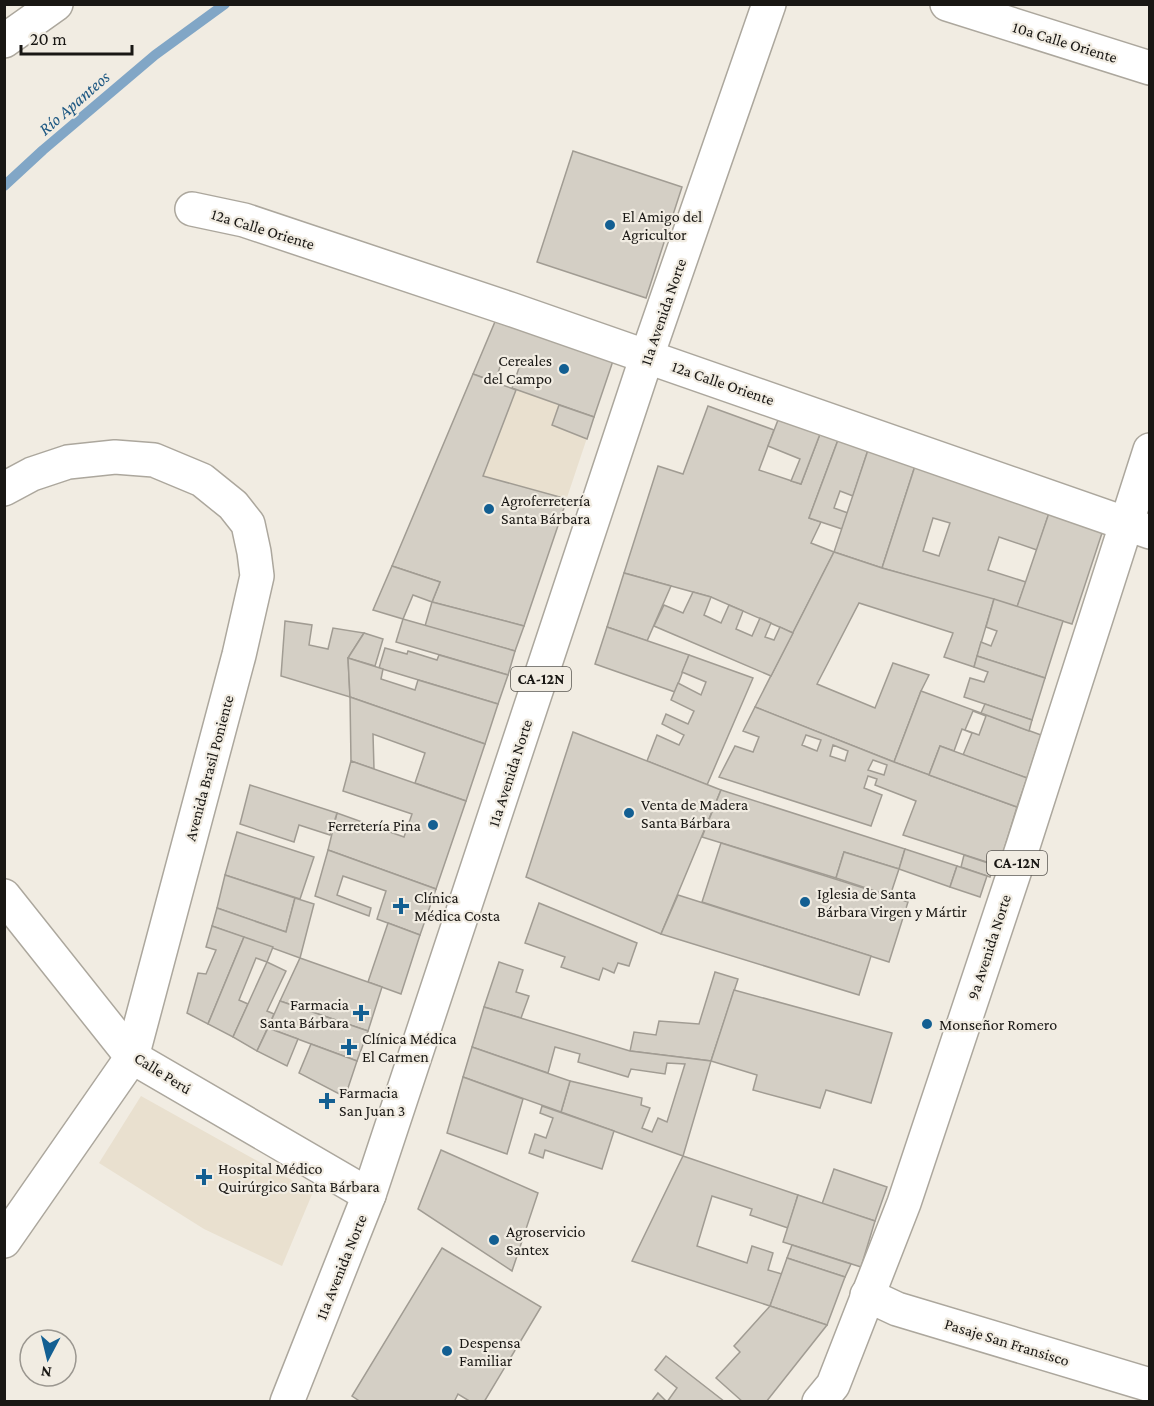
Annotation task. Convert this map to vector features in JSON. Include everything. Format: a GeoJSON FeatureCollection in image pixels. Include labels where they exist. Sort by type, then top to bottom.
{"type":"FeatureCollection","features":[{"type":"Feature","properties":{"kind":"street"},"geometry":{"type":"LineString","coordinates":[[4,41],[56,4]]}},
{"type":"Feature","properties":{"kind":"street","name":"11a Avenida Norte"},"geometry":{"type":"LineString","coordinates":[[287,1401],[369,1195],[435,1002],[647,356],[769,4]]}},
{"type":"Feature","properties":{"kind":"street","name":"10a Calle Oriente"},"geometry":{"type":"LineString","coordinates":[[947,4],[1149,68]]}},
{"type":"Feature","properties":{"kind":"street","name":"12a Calle Oriente"},"geometry":{"type":"LineString","coordinates":[[192,209],[244,220],[647,356],[1138,528]]}},
{"type":"Feature","properties":{"kind":"street","name":"9a Avenida Norte"},"geometry":{"type":"LineString","coordinates":[[826,1393],[904,1203],[1019,857],[1138,528],[1149,450]]}},
{"type":"Feature","properties":{"kind":"street","name":"Avenida Brasil Poniente"},"geometry":{"type":"LineString","coordinates":[[4,489],[32,474],[68,462],[115,457],[154,460],[202,480],[233,505],[248,524],[257,576],[132,1056],[4,1241]]}},
{"type":"Feature","properties":{"kind":"street","name":"Calle Perú"},"geometry":{"type":"LineString","coordinates":[[4,896],[132,1056],[369,1195]]}},
{"type":"Feature","properties":{"kind":"street","name":"Pasaje San Fransisco"},"geometry":{"type":"LineString","coordinates":[[867,1295],[897,1309],[1149,1385]]}},
{"type":"Feature","properties":{"kind":"shaded area","name":"Agroferretería Santa Bárbara"},"geometry":{"type":"Polygon","coordinates":[[[473,374],[594,417],[524,626],[432,602],[440,582],[392,566],[473,374]]]}},
{"type":"Feature","properties":{"kind":"shaded area","name":"Hospital Médico Quirúrgico Santa Bárbara"},"geometry":{"type":"Polygon","coordinates":[[[141,1096],[313,1192],[282,1266],[204,1229],[99,1163],[141,1096]]]}},
{"type":"Feature","properties":{"kind":"building","name":"El Amigo del Agricultor"},"geometry":{"type":"Polygon","coordinates":[[[573,151],[682,187],[646,298],[537,262],[573,151]]]}},
{"type":"Feature","properties":{"kind":"building","name":"Cereales del Campo"},"geometry":{"type":"Polygon","coordinates":[[[497,317],[615,355],[594,417],[512,388],[520,365],[503,358],[495,382],[473,374],[497,317]]]}},
{"type":"Feature","properties":{"kind":"building","name":"Agroferretería Santa Bárbara"},"geometry":{"type":"Polygon","coordinates":[[[473,374],[516,390],[483,476],[567,499],[524,626],[432,602],[440,582],[392,566],[473,374]]]}},
{"type":"Feature","properties":{"kind":"building"},"geometry":{"type":"Polygon","coordinates":[[[559,405],[594,417],[587,439],[552,425],[559,405]]]}},
{"type":"Feature","properties":{"kind":"building"},"geometry":{"type":"Polygon","coordinates":[[[708,406],[774,430],[759,470],[801,484],[820,434],[838,440],[809,518],[821,522],[811,543],[834,552],[793,633],[711,597],[624,573],[658,466],[683,474],[708,406]]]}},
{"type":"Feature","properties":{"kind":"building"},"geometry":{"type":"Polygon","coordinates":[[[778,420],[820,434],[801,484],[791,481],[800,459],[768,446],[778,420]]]}},
{"type":"Feature","properties":{"kind":"building"},"geometry":{"type":"Polygon","coordinates":[[[838,440],[868,450],[853,496],[840,491],[834,508],[848,513],[842,529],[809,518],[838,440]]]}},
{"type":"Feature","properties":{"kind":"building"},"geometry":{"type":"Polygon","coordinates":[[[868,450],[915,466],[882,568],[834,552],[868,450]]]}},
{"type":"Feature","properties":{"kind":"building"},"geometry":{"type":"Polygon","coordinates":[[[915,466],[1050,510],[1037,550],[999,537],[988,570],[1026,582],[1017,607],[882,568],[915,466]],[[933,518],[923,551],[939,556],[950,523],[933,518]]]}},
{"type":"Feature","properties":{"kind":"building"},"geometry":{"type":"Polygon","coordinates":[[[1050,510],[1104,527],[1072,624],[1017,607],[1050,510]]]}},
{"type":"Feature","properties":{"kind":"building"},"geometry":{"type":"Polygon","coordinates":[[[834,552],[882,568],[994,599],[974,667],[944,657],[953,633],[859,603],[817,684],[875,708],[893,663],[929,675],[894,762],[755,707],[834,552]]]}},
{"type":"Feature","properties":{"kind":"building"},"geometry":{"type":"Polygon","coordinates":[[[392,566],[440,582],[432,602],[413,595],[403,619],[373,610],[392,566]]]}},
{"type":"Feature","properties":{"kind":"building"},"geometry":{"type":"Polygon","coordinates":[[[624,573],[671,586],[647,641],[607,627],[624,573]]]}},
{"type":"Feature","properties":{"kind":"building"},"geometry":{"type":"Polygon","coordinates":[[[693,592],[711,597],[704,615],[721,623],[729,605],[743,611],[736,629],[752,636],[760,618],[771,623],[765,637],[774,640],[780,627],[793,633],[771,676],[654,626],[664,605],[683,613],[693,592]]]}},
{"type":"Feature","properties":{"kind":"building"},"geometry":{"type":"Polygon","coordinates":[[[994,599],[1063,621],[1045,678],[977,656],[981,642],[991,646],[997,631],[986,627],[994,599]]]}},
{"type":"Feature","properties":{"kind":"building"},"geometry":{"type":"Polygon","coordinates":[[[432,602],[524,626],[515,651],[425,626],[432,602]]]}},
{"type":"Feature","properties":{"kind":"building"},"geometry":{"type":"Polygon","coordinates":[[[403,619],[515,651],[508,675],[396,642],[403,619]]]}},
{"type":"Feature","properties":{"kind":"building"},"geometry":{"type":"Polygon","coordinates":[[[285,621],[312,625],[309,645],[328,649],[333,628],[364,633],[348,658],[350,697],[281,676],[285,621]]]}},
{"type":"Feature","properties":{"kind":"building"},"geometry":{"type":"Polygon","coordinates":[[[607,627],[689,655],[675,692],[595,664],[607,627]]]}},
{"type":"Feature","properties":{"kind":"building"},"geometry":{"type":"Polygon","coordinates":[[[364,633],[383,639],[375,666],[348,658],[364,633]]]}},
{"type":"Feature","properties":{"kind":"building"},"geometry":{"type":"Polygon","coordinates":[[[385,648],[407,654],[408,651],[437,660],[439,655],[508,675],[498,704],[379,668],[385,648]]]}},
{"type":"Feature","properties":{"kind":"building"},"geometry":{"type":"Polygon","coordinates":[[[689,655],[753,678],[707,785],[647,761],[657,735],[679,745],[684,735],[662,724],[666,714],[688,724],[694,711],[671,700],[678,683],[701,695],[706,682],[682,672],[689,655]]]}},
{"type":"Feature","properties":{"kind":"building"},"geometry":{"type":"Polygon","coordinates":[[[977,656],[1045,678],[1032,720],[964,697],[970,678],[984,682],[988,672],[974,667],[977,656]]]}},
{"type":"Feature","properties":{"kind":"building"},"geometry":{"type":"Polygon","coordinates":[[[348,658],[383,669],[381,679],[415,690],[418,680],[498,704],[485,744],[350,697],[348,658]]]}},
{"type":"Feature","properties":{"kind":"building"},"geometry":{"type":"Polygon","coordinates":[[[921,691],[1041,735],[1027,778],[963,755],[972,733],[962,729],[954,751],[940,746],[929,775],[894,762],[921,691]],[[973,711],[965,730],[979,735],[986,716],[973,711]]]}},
{"type":"Feature","properties":{"kind":"building"},"geometry":{"type":"Polygon","coordinates":[[[350,697],[485,744],[466,801],[415,783],[425,753],[373,734],[374,769],[351,761],[350,697]]]}},
{"type":"Feature","properties":{"kind":"building"},"geometry":{"type":"Polygon","coordinates":[[[985,704],[1032,720],[1029,731],[981,713],[985,704]]]}},
{"type":"Feature","properties":{"kind":"building"},"geometry":{"type":"Polygon","coordinates":[[[755,707],[894,762],[1017,807],[999,866],[903,835],[916,801],[875,785],[877,779],[868,776],[864,788],[882,795],[871,826],[719,777],[735,746],[753,752],[759,737],[743,731],[755,707]],[[806,735],[802,745],[817,751],[821,740],[806,735]],[[833,745],[830,756],[845,761],[848,751],[833,745]],[[873,760],[868,770],[884,775],[887,765],[873,760]]]}},
{"type":"Feature","properties":{"kind":"building","name":"Venta de Madera Santa Bárbara"},"geometry":{"type":"Polygon","coordinates":[[[573,732],[721,790],[661,934],[526,877],[573,732]]]}},
{"type":"Feature","properties":{"kind":"building"},"geometry":{"type":"Polygon","coordinates":[[[940,746],[1027,778],[1017,807],[929,775],[940,746]]]}},
{"type":"Feature","properties":{"kind":"building","name":"Ferretería Pina"},"geometry":{"type":"Polygon","coordinates":[[[351,761],[466,801],[436,889],[328,850],[337,813],[404,837],[412,814],[343,791],[351,761]]]}},
{"type":"Feature","properties":{"kind":"building"},"geometry":{"type":"Polygon","coordinates":[[[250,785],[337,813],[330,835],[299,825],[294,842],[240,824],[250,785]]]}},
{"type":"Feature","properties":{"kind":"building"},"geometry":{"type":"Polygon","coordinates":[[[721,790],[905,849],[899,869],[844,852],[836,878],[702,837],[721,790]]]}},
{"type":"Feature","properties":{"kind":"building"},"geometry":{"type":"Polygon","coordinates":[[[237,832],[314,857],[300,899],[225,875],[237,832]]]}},
{"type":"Feature","properties":{"kind":"building","name":"Iglesia de Santa Bárbara Virgen y Mártir"},"geometry":{"type":"Polygon","coordinates":[[[721,843],[908,902],[889,962],[702,902],[721,843]]]}},
{"type":"Feature","properties":{"kind":"building"},"geometry":{"type":"Polygon","coordinates":[[[905,849],[957,866],[950,887],[899,869],[905,849]]]}},
{"type":"Feature","properties":{"kind":"building"},"geometry":{"type":"Polygon","coordinates":[[[328,850],[436,889],[420,935],[377,919],[386,891],[343,876],[337,895],[371,908],[369,916],[315,896],[328,850]]]}},
{"type":"Feature","properties":{"kind":"building"},"geometry":{"type":"Polygon","coordinates":[[[844,852],[899,869],[890,896],[836,878],[844,852]]]}},
{"type":"Feature","properties":{"kind":"building"},"geometry":{"type":"Polygon","coordinates":[[[964,855],[994,865],[990,877],[961,867],[964,855]]]}},
{"type":"Feature","properties":{"kind":"building"},"geometry":{"type":"Polygon","coordinates":[[[957,866],[987,876],[980,897],[950,887],[957,866]]]}},
{"type":"Feature","properties":{"kind":"building"},"geometry":{"type":"Polygon","coordinates":[[[225,875],[295,898],[286,932],[217,908],[225,875]]]}},
{"type":"Feature","properties":{"kind":"building"},"geometry":{"type":"Polygon","coordinates":[[[678,895],[871,956],[859,995],[661,934],[678,895]]]}},
{"type":"Feature","properties":{"kind":"building"},"geometry":{"type":"Polygon","coordinates":[[[295,898],[314,904],[300,958],[212,926],[217,908],[286,932],[295,898]]]}},
{"type":"Feature","properties":{"kind":"building"},"geometry":{"type":"Polygon","coordinates":[[[539,903],[637,943],[629,966],[618,963],[614,973],[603,968],[599,980],[561,967],[565,957],[525,943],[539,903]]]}},
{"type":"Feature","properties":{"kind":"building"},"geometry":{"type":"Polygon","coordinates":[[[388,923],[420,935],[401,994],[368,982],[388,923]]]}},
{"type":"Feature","properties":{"kind":"building"},"geometry":{"type":"Polygon","coordinates":[[[212,926],[244,937],[208,1024],[187,1013],[198,973],[206,974],[216,950],[206,947],[212,926]]]}},
{"type":"Feature","properties":{"kind":"building"},"geometry":{"type":"Polygon","coordinates":[[[244,937],[273,947],[267,962],[256,958],[239,1000],[248,1004],[233,1037],[208,1024],[244,937]]]}},
{"type":"Feature","properties":{"kind":"building"},"geometry":{"type":"Polygon","coordinates":[[[300,958],[382,987],[368,1031],[280,1001],[300,958]]]}},
{"type":"Feature","properties":{"kind":"building"},"geometry":{"type":"Polygon","coordinates":[[[267,962],[286,971],[267,1011],[274,1014],[257,1051],[233,1037],[267,962]]]}},
{"type":"Feature","properties":{"kind":"building"},"geometry":{"type":"Polygon","coordinates":[[[499,962],[523,970],[516,992],[529,996],[521,1018],[484,1007],[499,962]]]}},
{"type":"Feature","properties":{"kind":"building"},"geometry":{"type":"Polygon","coordinates":[[[715,972],[738,979],[711,1061],[630,1051],[634,1032],[656,1035],[659,1021],[699,1024],[715,972]]]}},
{"type":"Feature","properties":{"kind":"building"},"geometry":{"type":"Polygon","coordinates":[[[734,990],[892,1033],[871,1103],[826,1090],[820,1108],[753,1090],[757,1075],[711,1061],[734,990]]]}},
{"type":"Feature","properties":{"kind":"building"},"geometry":{"type":"Polygon","coordinates":[[[280,1001],[368,1031],[357,1061],[268,1028],[280,1001]]]}},
{"type":"Feature","properties":{"kind":"building"},"geometry":{"type":"Polygon","coordinates":[[[484,1007],[630,1051],[711,1061],[683,1156],[561,1112],[570,1081],[642,1098],[641,1105],[650,1108],[642,1128],[652,1132],[658,1118],[667,1122],[685,1064],[667,1063],[665,1074],[631,1069],[628,1077],[578,1062],[580,1054],[555,1047],[548,1073],[472,1047],[484,1007]]]}},
{"type":"Feature","properties":{"kind":"building"},"geometry":{"type":"Polygon","coordinates":[[[268,1028],[298,1039],[287,1066],[257,1051],[268,1028]]]}},
{"type":"Feature","properties":{"kind":"building"},"geometry":{"type":"Polygon","coordinates":[[[311,1044],[357,1061],[345,1097],[299,1073],[311,1044]]]}},
{"type":"Feature","properties":{"kind":"building"},"geometry":{"type":"Polygon","coordinates":[[[472,1047],[570,1081],[561,1112],[463,1077],[472,1047]]]}},
{"type":"Feature","properties":{"kind":"building"},"geometry":{"type":"Polygon","coordinates":[[[463,1077],[523,1099],[507,1154],[447,1133],[463,1077]]]}},
{"type":"Feature","properties":{"kind":"building"},"geometry":{"type":"Polygon","coordinates":[[[542,1106],[614,1131],[602,1169],[545,1150],[543,1158],[529,1153],[535,1134],[546,1138],[553,1118],[540,1113],[542,1106]]]}},
{"type":"Feature","properties":{"kind":"building","name":"Agroservicio Santex"},"geometry":{"type":"Polygon","coordinates":[[[441,1150],[538,1193],[512,1271],[418,1209],[441,1150]]]}},
{"type":"Feature","properties":{"kind":"building"},"geometry":{"type":"Polygon","coordinates":[[[683,1156],[798,1195],[788,1228],[750,1215],[752,1209],[712,1196],[697,1246],[747,1263],[752,1246],[773,1253],[768,1270],[782,1274],[770,1306],[632,1261],[683,1156]]]}},
{"type":"Feature","properties":{"kind":"building"},"geometry":{"type":"Polygon","coordinates":[[[834,1169],[887,1187],[875,1221],[822,1204],[834,1169]]]}},
{"type":"Feature","properties":{"kind":"building"},"geometry":{"type":"Polygon","coordinates":[[[798,1195],[875,1221],[861,1267],[783,1242],[798,1195]]]}},
{"type":"Feature","properties":{"kind":"building"},"geometry":{"type":"Polygon","coordinates":[[[792,1245],[851,1264],[845,1277],[787,1258],[792,1245]]]}},
{"type":"Feature","properties":{"kind":"building","name":"Despensa Familiar"},"geometry":{"type":"Polygon","coordinates":[[[442,1248],[541,1307],[484,1402],[471,1402],[458,1394],[454,1402],[361,1402],[352,1396],[442,1248]]]}},
{"type":"Feature","properties":{"kind":"building"},"geometry":{"type":"Polygon","coordinates":[[[787,1258],[845,1277],[827,1325],[770,1306],[787,1258]]]}},
{"type":"Feature","properties":{"kind":"building"},"geometry":{"type":"Polygon","coordinates":[[[770,1306],[827,1325],[766,1402],[743,1402],[716,1378],[740,1352],[734,1346],[770,1306]]]}},
{"type":"Feature","properties":{"kind":"building"},"geometry":{"type":"Polygon","coordinates":[[[666,1356],[725,1402],[667,1402],[677,1388],[655,1370],[666,1356]]]}},
{"type":"Feature","properties":{"kind":"building"},"geometry":{"type":"Polygon","coordinates":[[[658,1393],[667,1402],[651,1402],[658,1393]]]}},
{"type":"Feature","properties":{"kind":"waterway","name":"Río Apanteos"},"geometry":{"type":"LineString","coordinates":[[4,186],[155,55],[225,4]]}},
{"type":"Feature","properties":{"kind":"place","name":"El Amigo del Agricultor"},"geometry":{"type":"Point","coordinates":[610,225]}},
{"type":"Feature","properties":{"kind":"place","name":"Cereales del Campo"},"geometry":{"type":"Point","coordinates":[564,369]}},
{"type":"Feature","properties":{"kind":"place","name":"Agroferretería Santa Bárbara"},"geometry":{"type":"Point","coordinates":[489,509]}},
{"type":"Feature","properties":{"kind":"place","name":"Venta de Madera Santa Bárbara"},"geometry":{"type":"Point","coordinates":[629,813]}},
{"type":"Feature","properties":{"kind":"place","name":"Ferretería Pina"},"geometry":{"type":"Point","coordinates":[433,825]}},
{"type":"Feature","properties":{"kind":"place","name":"Iglesia de Santa Bárbara Virgen y Mártir"},"geometry":{"type":"Point","coordinates":[805,902]}},
{"type":"Feature","properties":{"kind":"place","name":"Clínica Médica Costa"},"geometry":{"type":"Point","coordinates":[401,906]}},
{"type":"Feature","properties":{"kind":"place","name":"Farmacia Santa Bárbara"},"geometry":{"type":"Point","coordinates":[361,1013]}},
{"type":"Feature","properties":{"kind":"place","name":"Monseñor Romero"},"geometry":{"type":"Point","coordinates":[927,1024]}},
{"type":"Feature","properties":{"kind":"place","name":"Clínica Médica El Carmen"},"geometry":{"type":"Point","coordinates":[349,1047]}},
{"type":"Feature","properties":{"kind":"place","name":"Farmacia San Juan 3"},"geometry":{"type":"Point","coordinates":[327,1101]}},
{"type":"Feature","properties":{"kind":"place","name":"Hospital Médico Quirúrgico Santa Bárbara"},"geometry":{"type":"Point","coordinates":[204,1177]}},
{"type":"Feature","properties":{"kind":"place","name":"Agroservicio Santex"},"geometry":{"type":"Point","coordinates":[494,1240]}},
{"type":"Feature","properties":{"kind":"place","name":"Despensa Familiar"},"geometry":{"type":"Point","coordinates":[447,1351]}}]}
